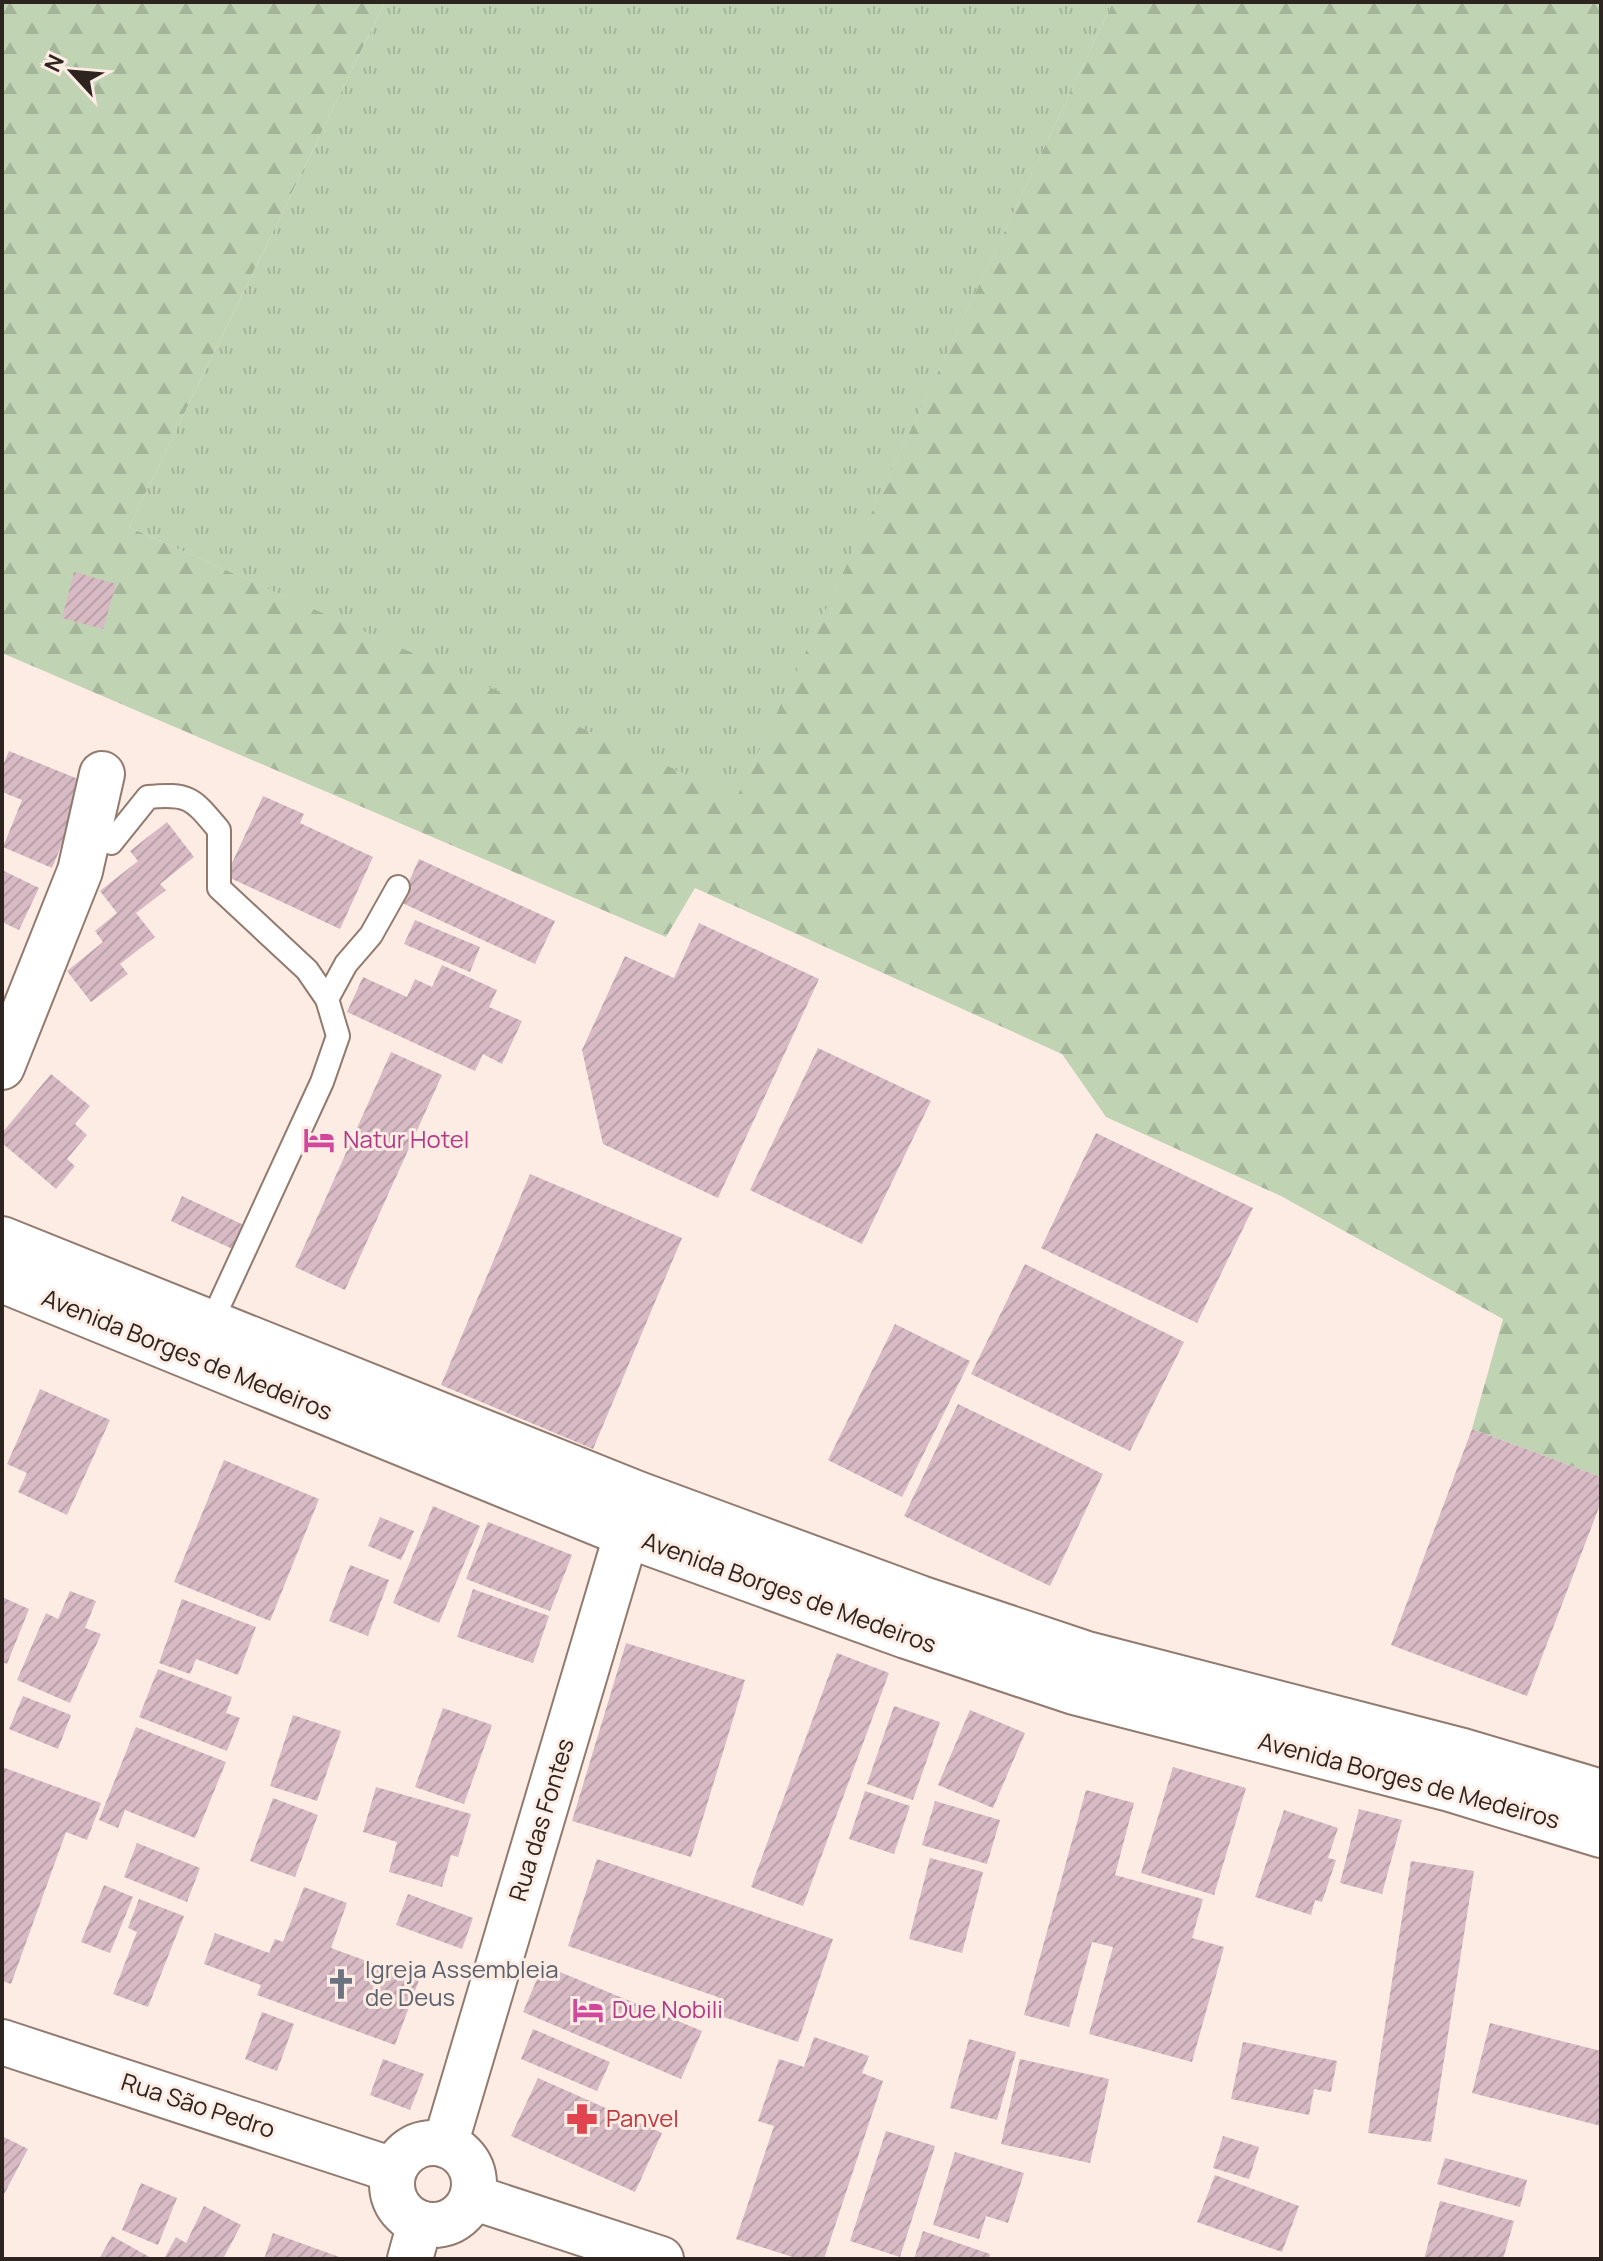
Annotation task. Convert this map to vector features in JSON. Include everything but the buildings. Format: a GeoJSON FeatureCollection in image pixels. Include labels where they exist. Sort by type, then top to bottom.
{"type":"FeatureCollection","features":[{"type":"Feature","properties":{"kind":"main road"},"geometry":{"type":"LineString","coordinates":[[2,1067],[80,871],[102,774]]}},
{"type":"Feature","properties":{"kind":"main road","name":"Avenida Borges de Medeiros"},"geometry":{"type":"LineString","coordinates":[[2,1239],[94,1297]]}},
{"type":"Feature","properties":{"kind":"main road","name":"Avenida Borges de Medeiros"},"geometry":{"type":"LineString","coordinates":[[2,1280],[94,1297],[225,1342],[381,1412],[633,1515],[913,1617],[1080,1673],[1601,1835]]}},
{"type":"Feature","properties":{"kind":"main road","name":"Rua das Fontes"},"geometry":{"type":"LineString","coordinates":[[445,2145],[633,1515]]}},
{"type":"Feature","properties":{"kind":"main road","name":"Avenida Borges de Medeiros"},"geometry":{"type":"LineString","coordinates":[[1080,1673],[1463,1751],[1601,1792]]}},
{"type":"Feature","properties":{"kind":"main road","name":"Rua São Pedro"},"geometry":{"type":"LineString","coordinates":[[2,2042],[393,2170]]}},
{"type":"Feature","properties":{"kind":"main road"},"geometry":{"type":"LineString","coordinates":[[420,2145],[445,2145],[465,2159],[472,2171],[472,2197],[457,2217],[415,2241],[392,2184],[393,2170],[408,2151],[420,2145]]}},
{"type":"Feature","properties":{"kind":"main road"},"geometry":{"type":"LineString","coordinates":[[472,2197],[661,2259]]}},
{"type":"Feature","properties":{"kind":"lane"},"geometry":{"type":"LineString","coordinates":[[111,843],[148,797],[177,794],[198,806],[219,830],[219,888],[307,970],[327,999],[338,1036],[225,1342]]}},
{"type":"Feature","properties":{"kind":"lane"},"geometry":{"type":"LineString","coordinates":[[327,999],[346,964],[371,935],[398,887]]}},
{"type":"Feature","properties":{"kind":"green space"},"geometry":{"type":"Polygon","coordinates":[[[2,2],[385,2],[129,527],[737,796],[1113,2],[1601,2],[1601,1477],[1472,1429],[1503,1319],[1281,1196],[1106,1117],[1062,1054],[695,888],[666,937],[2,653],[2,2]]]}},
{"type":"Feature","properties":{"kind":"green space"},"geometry":{"type":"Polygon","coordinates":[[[385,2],[1113,2],[737,797],[129,527],[385,2]]]}},
{"type":"Feature","properties":{"kind":"place","name":"Natur Hotel"},"geometry":{"type":"Point","coordinates":[319,1140]}},
{"type":"Feature","properties":{"kind":"place","name":"Igreja Assembleia de Deus"},"geometry":{"type":"Point","coordinates":[341,1984]}},
{"type":"Feature","properties":{"kind":"place","name":"Due Nobili"},"geometry":{"type":"Point","coordinates":[588,2010]}},
{"type":"Feature","properties":{"kind":"place","name":"Panvel"},"geometry":{"type":"Point","coordinates":[582,2119]}}]}
